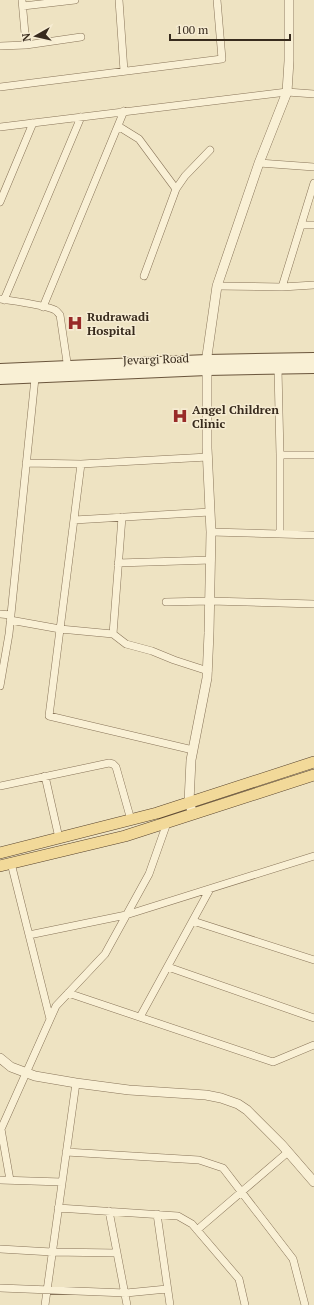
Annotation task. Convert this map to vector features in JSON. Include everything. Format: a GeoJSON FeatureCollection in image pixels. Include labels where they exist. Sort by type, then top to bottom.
{"type":"FeatureCollection","features":[{"type":"Feature","properties":{"kind":"main road"},"geometry":{"type":"LineString","coordinates":[[207,365],[314,358]]}},
{"type":"Feature","properties":{"kind":"main road","name":"Jevargi Road"},"geometry":{"type":"LineString","coordinates":[[0,379],[35,378],[69,371],[207,365],[278,369],[314,368]]}},
{"type":"Feature","properties":{"kind":"main road"},"geometry":{"type":"LineString","coordinates":[[0,369],[69,371]]}},
{"type":"Feature","properties":{"kind":"main road"},"geometry":{"type":"LineString","coordinates":[[0,853],[157,813],[314,762]]}},
{"type":"Feature","properties":{"kind":"main road"},"geometry":{"type":"LineString","coordinates":[[0,866],[125,836],[314,775]]}},
{"type":"Feature","properties":{"kind":"street"},"geometry":{"type":"LineString","coordinates":[[26,45],[23,3],[75,0]]}},
{"type":"Feature","properties":{"kind":"street"},"geometry":{"type":"LineString","coordinates":[[119,0],[124,71]]}},
{"type":"Feature","properties":{"kind":"street"},"geometry":{"type":"LineString","coordinates":[[0,87],[222,59],[216,0]]}},
{"type":"Feature","properties":{"kind":"street"},"geometry":{"type":"LineString","coordinates":[[193,814],[189,802],[191,760],[208,678],[211,532],[208,457],[207,365],[217,286],[258,163],[287,92],[289,61],[289,0]]}},
{"type":"Feature","properties":{"kind":"street"},"geometry":{"type":"LineString","coordinates":[[0,46],[26,45],[81,37]]}},
{"type":"Feature","properties":{"kind":"street"},"geometry":{"type":"LineString","coordinates":[[0,127],[287,92],[314,94]]}},
{"type":"Feature","properties":{"kind":"street"},"geometry":{"type":"LineString","coordinates":[[43,307],[124,111]]}},
{"type":"Feature","properties":{"kind":"street"},"geometry":{"type":"LineString","coordinates":[[69,371],[60,315],[55,310],[2,299],[81,117]]}},
{"type":"Feature","properties":{"kind":"street"},"geometry":{"type":"LineString","coordinates":[[0,202],[3,187],[34,123]]}},
{"type":"Feature","properties":{"kind":"street"},"geometry":{"type":"LineString","coordinates":[[118,126],[139,139],[176,189]]}},
{"type":"Feature","properties":{"kind":"street"},"geometry":{"type":"LineString","coordinates":[[144,276],[176,189],[185,176],[210,150]]}},
{"type":"Feature","properties":{"kind":"street"},"geometry":{"type":"LineString","coordinates":[[258,163],[314,168]]}},
{"type":"Feature","properties":{"kind":"street"},"geometry":{"type":"LineString","coordinates":[[282,286],[314,183]]}},
{"type":"Feature","properties":{"kind":"street"},"geometry":{"type":"LineString","coordinates":[[301,225],[314,225]]}},
{"type":"Feature","properties":{"kind":"street"},"geometry":{"type":"LineString","coordinates":[[217,286],[314,285]]}},
{"type":"Feature","properties":{"kind":"street"},"geometry":{"type":"LineString","coordinates":[[278,369],[280,534]]}},
{"type":"Feature","properties":{"kind":"street"},"geometry":{"type":"LineString","coordinates":[[0,686],[11,618],[35,378]]}},
{"type":"Feature","properties":{"kind":"street"},"geometry":{"type":"LineString","coordinates":[[280,456],[314,455]]}},
{"type":"Feature","properties":{"kind":"street"},"geometry":{"type":"LineString","coordinates":[[26,463],[82,464],[208,457]]}},
{"type":"Feature","properties":{"kind":"street"},"geometry":{"type":"LineString","coordinates":[[82,464],[50,716],[193,750]]}},
{"type":"Feature","properties":{"kind":"street"},"geometry":{"type":"LineString","coordinates":[[74,520],[210,512]]}},
{"type":"Feature","properties":{"kind":"street"},"geometry":{"type":"LineString","coordinates":[[112,634],[122,517]]}},
{"type":"Feature","properties":{"kind":"street"},"geometry":{"type":"LineString","coordinates":[[211,532],[314,535]]}},
{"type":"Feature","properties":{"kind":"street"},"geometry":{"type":"LineString","coordinates":[[118,563],[211,560]]}},
{"type":"Feature","properties":{"kind":"street"},"geometry":{"type":"LineString","coordinates":[[166,602],[210,601],[314,604]]}},
{"type":"Feature","properties":{"kind":"street"},"geometry":{"type":"LineString","coordinates":[[0,614],[11,618],[60,629],[112,634],[126,644],[152,650],[174,660],[208,671]]}},
{"type":"Feature","properties":{"kind":"street"},"geometry":{"type":"LineString","coordinates":[[0,786],[109,763],[114,764],[131,820]]}},
{"type":"Feature","properties":{"kind":"street"},"geometry":{"type":"LineString","coordinates":[[45,776],[59,838]]}},
{"type":"Feature","properties":{"kind":"street"},"geometry":{"type":"LineString","coordinates":[[10,1180],[1,1129],[56,1006],[105,954],[149,874],[167,823]]}},
{"type":"Feature","properties":{"kind":"street"},"geometry":{"type":"LineString","coordinates":[[29,935],[126,915],[314,856]]}},
{"type":"Feature","properties":{"kind":"street"},"geometry":{"type":"LineString","coordinates":[[11,863],[50,1019]]}},
{"type":"Feature","properties":{"kind":"street"},"geometry":{"type":"LineString","coordinates":[[140,1017],[210,889]]}},
{"type":"Feature","properties":{"kind":"street"},"geometry":{"type":"LineString","coordinates":[[193,921],[314,960]]}},
{"type":"Feature","properties":{"kind":"street"},"geometry":{"type":"LineString","coordinates":[[168,967],[314,1018]]}},
{"type":"Feature","properties":{"kind":"street"},"geometry":{"type":"LineString","coordinates":[[68,993],[273,1062],[314,1045]]}},
{"type":"Feature","properties":{"kind":"street"},"geometry":{"type":"LineString","coordinates":[[0,1058],[11,1067],[35,1076],[129,1090],[206,1095],[238,1104],[247,1110],[288,1152],[314,1182]]}},
{"type":"Feature","properties":{"kind":"street"},"geometry":{"type":"LineString","coordinates":[[45,1305],[76,1083]]}},
{"type":"Feature","properties":{"kind":"street"},"geometry":{"type":"LineString","coordinates":[[66,1152],[199,1160],[223,1168],[293,1259],[305,1305]]}},
{"type":"Feature","properties":{"kind":"street"},"geometry":{"type":"LineString","coordinates":[[197,1230],[288,1152]]}},
{"type":"Feature","properties":{"kind":"street"},"geometry":{"type":"LineString","coordinates":[[0,1180],[62,1182]]}},
{"type":"Feature","properties":{"kind":"street"},"geometry":{"type":"LineString","coordinates":[[58,1208],[178,1216],[192,1224],[239,1279],[245,1305]]}},
{"type":"Feature","properties":{"kind":"street"},"geometry":{"type":"LineString","coordinates":[[109,1211],[126,1293],[127,1305]]}},
{"type":"Feature","properties":{"kind":"street"},"geometry":{"type":"LineString","coordinates":[[157,1214],[170,1305]]}},
{"type":"Feature","properties":{"kind":"street"},"geometry":{"type":"LineString","coordinates":[[0,1249],[52,1252],[117,1253]]}},
{"type":"Feature","properties":{"kind":"street"},"geometry":{"type":"LineString","coordinates":[[0,1288],[126,1293],[168,1289]]}},
{"type":"Feature","properties":{"kind":"place","name":"Rudrawadi Hospital"},"geometry":{"type":"Point","coordinates":[75,323]}},
{"type":"Feature","properties":{"kind":"place","name":"Angel Children Clinic"},"geometry":{"type":"Point","coordinates":[180,416]}}]}
